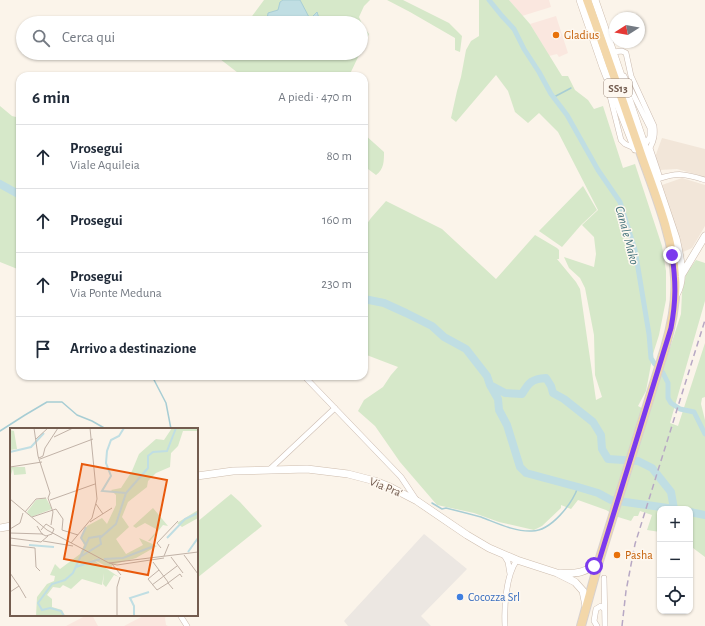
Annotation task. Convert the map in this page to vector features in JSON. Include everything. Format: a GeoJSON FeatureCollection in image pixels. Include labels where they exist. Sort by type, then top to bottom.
{"type":"FeatureCollection","features":[{"type":"Feature","properties":{"kind":"main road","name":"SS13"},"geometry":{"type":"LineString","coordinates":[[581,626],[599,561],[671,328],[676,295],[672,255],[655,178],[587,0]]}},
{"type":"Feature","properties":{"kind":"street"},"geometry":{"type":"LineString","coordinates":[[580,0],[603,67],[642,166],[655,178]]}},
{"type":"Feature","properties":{"kind":"street"},"geometry":{"type":"LineString","coordinates":[[595,0],[613,52],[650,128],[650,137],[646,142]]}},
{"type":"Feature","properties":{"kind":"street"},"geometry":{"type":"LineString","coordinates":[[598,0],[601,16]]}},
{"type":"Feature","properties":{"kind":"street"},"geometry":{"type":"LineString","coordinates":[[613,52],[622,51],[626,53],[632,80],[654,126],[655,134],[650,148],[655,178]]}},
{"type":"Feature","properties":{"kind":"street"},"geometry":{"type":"LineString","coordinates":[[617,61],[680,254],[680,289],[676,295]]}},
{"type":"Feature","properties":{"kind":"street"},"geometry":{"type":"LineString","coordinates":[[603,67],[621,140],[625,144],[632,147]]}},
{"type":"Feature","properties":{"kind":"street"},"geometry":{"type":"LineString","coordinates":[[655,178],[670,174],[685,174],[705,180]]}},
{"type":"Feature","properties":{"kind":"street"},"geometry":{"type":"LineString","coordinates":[[681,276],[705,236]]}},
{"type":"Feature","properties":{"kind":"street"},"geometry":{"type":"LineString","coordinates":[[680,254],[686,256],[694,253]]}},
{"type":"Feature","properties":{"kind":"street"},"geometry":{"type":"LineString","coordinates":[[308,380],[401,477],[417,501]]}},
{"type":"Feature","properties":{"kind":"street"},"geometry":{"type":"LineString","coordinates":[[269,470],[335,408]]}},
{"type":"Feature","properties":{"kind":"street","name":"Via Pra'"},"geometry":{"type":"LineString","coordinates":[[198,476],[233,471],[307,469],[348,474],[375,481],[417,501],[467,535],[504,555],[557,573],[578,584],[584,594],[586,609]]}},
{"type":"Feature","properties":{"kind":"street"},"geometry":{"type":"LineString","coordinates":[[0,528],[10,526]]}},
{"type":"Feature","properties":{"kind":"street"},"geometry":{"type":"LineString","coordinates":[[504,555],[509,568],[509,581]]}},
{"type":"Feature","properties":{"kind":"street"},"geometry":{"type":"LineString","coordinates":[[505,626],[505,599],[513,566],[517,560]]}},
{"type":"Feature","properties":{"kind":"street","name":"Via Pra'"},"geometry":{"type":"LineString","coordinates":[[557,573],[578,574],[594,566],[599,561]]}},
{"type":"Feature","properties":{"kind":"street"},"geometry":{"type":"LineString","coordinates":[[604,578],[605,626]]}},
{"type":"Feature","properties":{"kind":"street"},"geometry":{"type":"LineString","coordinates":[[597,626],[594,621],[596,609],[600,606],[604,609]]}},
{"type":"Feature","properties":{"kind":"street"},"geometry":{"type":"LineString","coordinates":[[181,616],[187,626]]}},
{"type":"Feature","properties":{"kind":"shaded area"},"geometry":{"type":"Polygon","coordinates":[[[509,0],[549,0],[551,7],[522,16],[509,0]]]}},
{"type":"Feature","properties":{"kind":"shaded area"},"geometry":{"type":"Polygon","coordinates":[[[556,16],[568,53],[559,57],[557,54],[549,56],[530,24],[556,16]]]}},
{"type":"Feature","properties":{"kind":"shaded area"},"geometry":{"type":"Polygon","coordinates":[[[662,138],[705,149],[705,177],[677,169],[659,170],[655,157],[662,138]]]}},
{"type":"Feature","properties":{"kind":"shaded area"},"geometry":{"type":"Polygon","coordinates":[[[682,178],[705,185],[705,226],[692,248],[683,252],[662,185],[682,178]]]}},
{"type":"Feature","properties":{"kind":"shaded area"},"geometry":{"type":"Polygon","coordinates":[[[424,534],[467,569],[421,616],[431,626],[348,626],[344,621],[424,534]]]}},
{"type":"Feature","properties":{"kind":"shaded area"},"geometry":{"type":"Polygon","coordinates":[[[85,616],[93,616],[98,626],[66,626],[85,616]]]}},
{"type":"Feature","properties":{"kind":"shaded area"},"geometry":{"type":"Polygon","coordinates":[[[143,616],[166,616],[165,618],[166,625],[168,626],[124,626],[143,616]]]}},
{"type":"Feature","properties":{"kind":"green space"},"geometry":{"type":"Polygon","coordinates":[[[264,0],[283,0],[280,2],[278,10],[268,13],[268,16],[252,16],[264,0]]]}},
{"type":"Feature","properties":{"kind":"green space"},"geometry":{"type":"Polygon","coordinates":[[[300,0],[370,0],[364,6],[359,16],[316,16],[317,13],[314,16],[308,16],[300,0]]]}},
{"type":"Feature","properties":{"kind":"green space"},"geometry":{"type":"Polygon","coordinates":[[[387,0],[403,0],[449,23],[462,36],[460,52],[455,50],[455,38],[387,0]]]}},
{"type":"Feature","properties":{"kind":"green space"},"geometry":{"type":"Polygon","coordinates":[[[479,0],[509,0],[530,24],[562,76],[568,76],[575,90],[588,100],[594,109],[603,106],[623,168],[635,164],[662,246],[666,271],[666,300],[659,335],[653,354],[646,391],[638,406],[649,412],[681,314],[682,293],[686,274],[696,260],[705,263],[705,301],[670,423],[678,426],[705,343],[705,397],[702,398],[701,404],[705,420],[705,557],[693,548],[693,506],[657,506],[657,532],[647,530],[652,515],[640,511],[638,516],[634,516],[631,521],[578,500],[571,509],[561,505],[561,508],[542,526],[534,530],[499,522],[474,513],[437,505],[400,462],[375,426],[358,411],[364,400],[383,387],[398,367],[368,356],[368,222],[386,201],[442,229],[496,279],[535,235],[557,248],[559,250],[559,259],[557,259],[580,289],[596,400],[602,397],[595,375],[594,335],[585,288],[580,278],[569,268],[564,257],[594,267],[596,254],[594,237],[582,225],[598,210],[558,132],[539,113],[528,123],[515,112],[508,91],[496,75],[456,122],[451,118],[466,50],[471,41],[479,36],[479,0]]]}},
{"type":"Feature","properties":{"kind":"green space"},"geometry":{"type":"Polygon","coordinates":[[[221,60],[357,60],[351,72],[237,72],[221,60]]]}},
{"type":"Feature","properties":{"kind":"green space"},"geometry":{"type":"Polygon","coordinates":[[[0,106],[12,116],[16,117],[16,268],[0,262],[0,106]]]}},
{"type":"Feature","properties":{"kind":"green space"},"geometry":{"type":"Polygon","coordinates":[[[368,138],[384,152],[384,162],[379,173],[376,175],[368,169],[368,138]]]}},
{"type":"Feature","properties":{"kind":"green space"},"geometry":{"type":"Polygon","coordinates":[[[583,186],[597,210],[581,225],[562,247],[539,231],[583,186]]]}},
{"type":"Feature","properties":{"kind":"green space"},"geometry":{"type":"Polygon","coordinates":[[[231,494],[262,526],[198,577],[198,521],[231,494]]]}},
{"type":"Feature","properties":{"kind":"water"},"geometry":{"type":"Polygon","coordinates":[[[283,0],[300,0],[308,16],[268,16],[268,13],[278,10],[280,2],[283,0]]]}},
{"type":"Feature","properties":{"kind":"water"},"geometry":{"type":"Polygon","coordinates":[[[317,12],[318,16],[313,16],[317,12]]]}},
{"type":"Feature","properties":{"kind":"waterway","name":"Canale Mako"},"geometry":{"type":"LineString","coordinates":[[489,0],[514,29],[524,49],[551,94],[567,115],[598,170],[620,202],[635,250],[649,334],[651,358],[663,373],[668,383],[668,398],[671,403],[680,409],[694,412],[705,434]]}},
{"type":"Feature","properties":{"kind":"waterway"},"geometry":{"type":"LineString","coordinates":[[554,97],[571,88]]}},
{"type":"Feature","properties":{"kind":"waterway"},"geometry":{"type":"LineString","coordinates":[[0,184],[16,193]]}},
{"type":"Feature","properties":{"kind":"waterway"},"geometry":{"type":"LineString","coordinates":[[368,300],[384,303],[432,326],[444,337],[466,349],[487,376],[490,385],[505,393],[522,394],[531,382],[537,379],[546,378],[553,393],[564,399],[593,422],[601,435],[602,449],[608,459],[638,461],[652,468],[671,492],[673,506]]}},
{"type":"Feature","properties":{"kind":"waterway"},"geometry":{"type":"LineString","coordinates":[[154,380],[166,403],[171,428]]}},
{"type":"Feature","properties":{"kind":"waterway"},"geometry":{"type":"LineString","coordinates":[[490,385],[498,399],[499,410],[507,425],[520,467],[526,473],[598,493],[611,500],[657,506]]}},
{"type":"Feature","properties":{"kind":"waterway"},"geometry":{"type":"LineString","coordinates":[[0,431],[47,402],[62,402],[77,415],[104,428]]}},
{"type":"Feature","properties":{"kind":"waterway"},"geometry":{"type":"LineString","coordinates":[[432,503],[442,509],[446,508],[481,517],[513,529],[532,531],[539,530],[553,522],[566,508],[578,487]]}},
{"type":"Feature","properties":{"kind":"waterway"},"geometry":{"type":"LineString","coordinates":[[693,513],[705,515]]}},
{"type":"Feature","properties":{"kind":"railway"},"geometry":{"type":"LineString","coordinates":[[622,626],[626,591],[635,544],[705,320]]}},
{"type":"Feature","properties":{"kind":"place","name":"Gladius"},"geometry":{"type":"Point","coordinates":[556,35]}},
{"type":"Feature","properties":{"kind":"place","name":"Pasha"},"geometry":{"type":"Point","coordinates":[617,555]}},
{"type":"Feature","properties":{"kind":"place","name":"Cocozza Srl"},"geometry":{"type":"Point","coordinates":[460,597]}},
{"type":"Feature","properties":{"kind":"route"},"geometry":{"type":"LineString","coordinates":[[594,566],[599,561],[671,328],[676,295],[672,255]]}}]}
